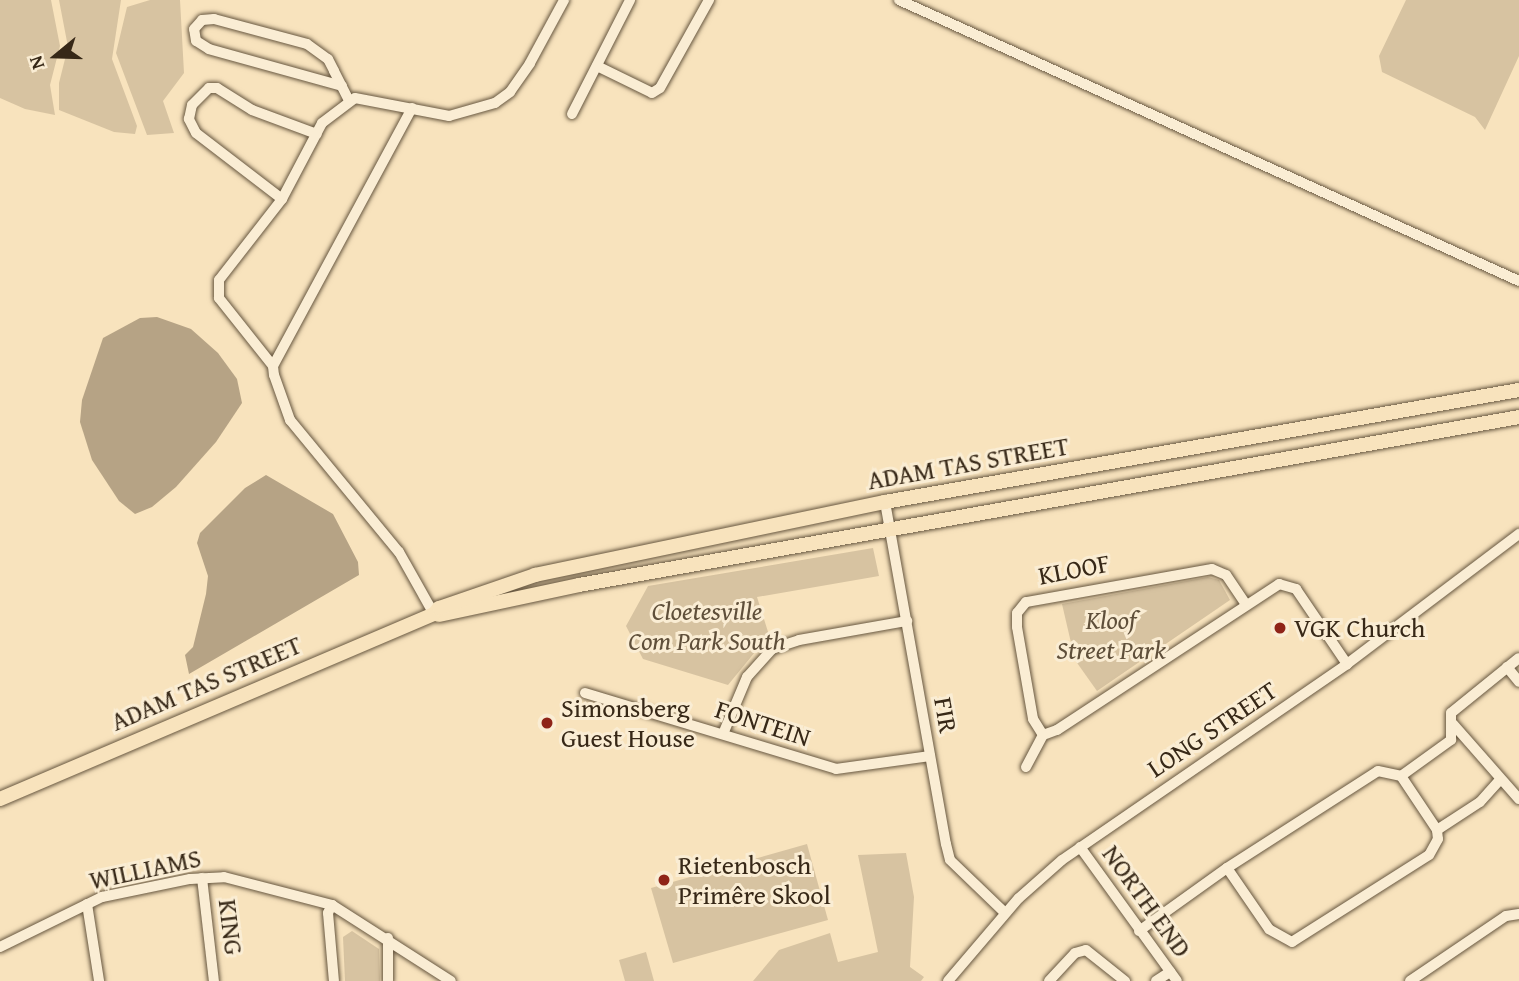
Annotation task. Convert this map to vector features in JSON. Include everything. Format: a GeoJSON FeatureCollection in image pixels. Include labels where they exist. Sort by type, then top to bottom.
{"type":"FeatureCollection","features":[{"type":"Feature","properties":{"kind":"main road","name":"ADAM TAS STREET"},"geometry":{"type":"LineString","coordinates":[[434,614],[439,608],[481,593],[583,563],[886,502],[1519,390]]}},
{"type":"Feature","properties":{"kind":"main road","name":"ADAM TAS STREET"},"geometry":{"type":"LineString","coordinates":[[0,799],[434,614],[890,529],[1519,417]]}},
{"type":"Feature","properties":{"kind":"street"},"geometry":{"type":"LineString","coordinates":[[434,614],[399,552],[290,420],[274,366],[219,298],[218,289],[224,272],[282,198],[322,123],[349,100],[363,98],[449,116],[475,112],[502,98],[530,63],[564,0]]}},
{"type":"Feature","properties":{"kind":"street"},"geometry":{"type":"LineString","coordinates":[[572,114],[630,0]]}},
{"type":"Feature","properties":{"kind":"street"},"geometry":{"type":"LineString","coordinates":[[597,66],[652,93],[660,88],[709,0]]}},
{"type":"Feature","properties":{"kind":"street"},"geometry":{"type":"LineString","coordinates":[[899,0],[1081,81],[1109,99],[1519,281]]}},
{"type":"Feature","properties":{"kind":"street"},"geometry":{"type":"LineString","coordinates":[[342,86],[209,49],[195,41],[194,29],[202,20],[214,19],[307,44],[328,59],[342,86],[349,100]]}},
{"type":"Feature","properties":{"kind":"street"},"geometry":{"type":"LineString","coordinates":[[282,198],[196,133],[189,120],[192,105],[209,88],[217,88],[253,110],[317,134]]}},
{"type":"Feature","properties":{"kind":"street"},"geometry":{"type":"LineString","coordinates":[[274,366],[412,108]]}},
{"type":"Feature","properties":{"kind":"street","name":"FIR"},"geometry":{"type":"LineString","coordinates":[[886,502],[950,860],[1006,913]]}},
{"type":"Feature","properties":{"kind":"street","name":"LONG STREET"},"geometry":{"type":"LineString","coordinates":[[948,981],[1006,913],[1080,847],[1347,664],[1519,534]]}},
{"type":"Feature","properties":{"kind":"street","name":"KLOOF"},"geometry":{"type":"LineString","coordinates":[[1043,735],[1034,719],[1017,627],[1017,613],[1026,602],[1212,569],[1226,575],[1245,603]]}},
{"type":"Feature","properties":{"kind":"street"},"geometry":{"type":"LineString","coordinates":[[1026,767],[1043,735],[1058,730],[1245,603],[1279,584],[1296,589],[1347,664]]}},
{"type":"Feature","properties":{"kind":"street"},"geometry":{"type":"LineString","coordinates":[[723,734],[747,677],[772,649],[799,639],[907,621]]}},
{"type":"Feature","properties":{"kind":"street"},"geometry":{"type":"LineString","coordinates":[[1401,776],[1451,740],[1454,710],[1519,658]]}},
{"type":"Feature","properties":{"kind":"street"},"geometry":{"type":"LineString","coordinates":[[1507,667],[1519,682]]}},
{"type":"Feature","properties":{"kind":"street","name":"FONTEIN"},"geometry":{"type":"LineString","coordinates":[[585,693],[836,769],[930,756]]}},
{"type":"Feature","properties":{"kind":"street"},"geometry":{"type":"LineString","coordinates":[[1452,724],[1499,781],[1519,799]]}},
{"type":"Feature","properties":{"kind":"street"},"geometry":{"type":"LineString","coordinates":[[1139,931],[1227,868],[1371,773],[1388,771],[1401,776],[1437,830],[1438,839],[1429,855],[1292,942],[1269,929],[1227,868]]}},
{"type":"Feature","properties":{"kind":"street"},"geometry":{"type":"LineString","coordinates":[[1437,830],[1480,802],[1499,781]]}},
{"type":"Feature","properties":{"kind":"street","name":"NORTH END"},"geometry":{"type":"LineString","coordinates":[[1080,847],[1174,976]]}},
{"type":"Feature","properties":{"kind":"street","name":"WILLIAMS"},"geometry":{"type":"LineString","coordinates":[[0,947],[115,893],[202,878],[265,884],[332,905],[388,938],[451,981]]}},
{"type":"Feature","properties":{"kind":"street","name":"KING"},"geometry":{"type":"LineString","coordinates":[[202,878],[214,981]]}},
{"type":"Feature","properties":{"kind":"street"},"geometry":{"type":"LineString","coordinates":[[87,904],[99,981]]}},
{"type":"Feature","properties":{"kind":"street"},"geometry":{"type":"LineString","coordinates":[[332,905],[328,913],[334,981]]}},
{"type":"Feature","properties":{"kind":"street"},"geometry":{"type":"LineString","coordinates":[[1409,981],[1506,916],[1519,914]]}},
{"type":"Feature","properties":{"kind":"street"},"geometry":{"type":"LineString","coordinates":[[388,938],[388,981]]}},
{"type":"Feature","properties":{"kind":"street"},"geometry":{"type":"LineString","coordinates":[[1049,981],[1082,950],[1111,965],[1125,981]]}},
{"type":"Feature","properties":{"kind":"street"},"geometry":{"type":"LineString","coordinates":[[1111,965],[1114,981]]}},
{"type":"Feature","properties":{"kind":"street"},"geometry":{"type":"LineString","coordinates":[[1156,981],[1174,976]]}},
{"type":"Feature","properties":{"kind":"green space"},"geometry":{"type":"Polygon","coordinates":[[[0,0],[51,0],[60,46],[50,85],[55,115],[25,109],[0,98],[0,0]]]}},
{"type":"Feature","properties":{"kind":"green space"},"geometry":{"type":"Polygon","coordinates":[[[59,0],[121,0],[112,59],[137,126],[135,134],[114,132],[59,110],[59,83],[68,47],[59,0]]]}},
{"type":"Feature","properties":{"kind":"green space"},"geometry":{"type":"Polygon","coordinates":[[[150,0],[180,0],[184,73],[163,101],[174,133],[147,135],[116,53],[127,7],[150,0]]]}},
{"type":"Feature","properties":{"kind":"green space"},"geometry":{"type":"Polygon","coordinates":[[[1406,0],[1519,0],[1519,56],[1485,130],[1475,117],[1382,72],[1379,56],[1406,0]]]}},
{"type":"Feature","properties":{"kind":"green space","name":"Cloetesville Com Park South"},"geometry":{"type":"Polygon","coordinates":[[[873,548],[879,576],[757,597],[769,635],[728,685],[643,659],[626,626],[648,586],[873,548]]]}},
{"type":"Feature","properties":{"kind":"green space","name":"Kloof Street Park"},"geometry":{"type":"Polygon","coordinates":[[[1208,577],[1219,580],[1230,600],[1097,691],[1075,660],[1062,604],[1208,577]]]}},
{"type":"Feature","properties":{"kind":"green space"},"geometry":{"type":"Polygon","coordinates":[[[807,844],[828,920],[673,963],[651,888],[807,844]]]}},
{"type":"Feature","properties":{"kind":"green space"},"geometry":{"type":"Polygon","coordinates":[[[906,853],[914,897],[910,967],[924,977],[921,981],[753,981],[779,950],[830,933],[838,962],[878,952],[858,855],[906,853]]]}},
{"type":"Feature","properties":{"kind":"green space"},"geometry":{"type":"Polygon","coordinates":[[[352,931],[379,949],[380,981],[345,981],[343,937],[352,931]]]}},
{"type":"Feature","properties":{"kind":"green space"},"geometry":{"type":"Polygon","coordinates":[[[646,952],[654,981],[625,981],[619,960],[646,952]]]}},
{"type":"Feature","properties":{"kind":"shaded area"},"geometry":{"type":"Polygon","coordinates":[[[157,317],[191,329],[218,353],[237,379],[242,403],[216,442],[176,487],[152,507],[135,514],[119,501],[92,460],[80,422],[82,400],[103,338],[140,318],[157,317]]]}},
{"type":"Feature","properties":{"kind":"shaded area"},"geometry":{"type":"Polygon","coordinates":[[[266,475],[333,514],[358,562],[359,575],[189,674],[185,655],[193,647],[208,576],[197,543],[200,533],[245,488],[266,475]]]}},
{"type":"Feature","properties":{"kind":"place","name":"VGK Church"},"geometry":{"type":"Point","coordinates":[1280,628]}},
{"type":"Feature","properties":{"kind":"place","name":"Simonsberg Guest House"},"geometry":{"type":"Point","coordinates":[547,723]}},
{"type":"Feature","properties":{"kind":"place","name":"Rietenbosch Primêre Skool"},"geometry":{"type":"Point","coordinates":[664,880]}}]}
